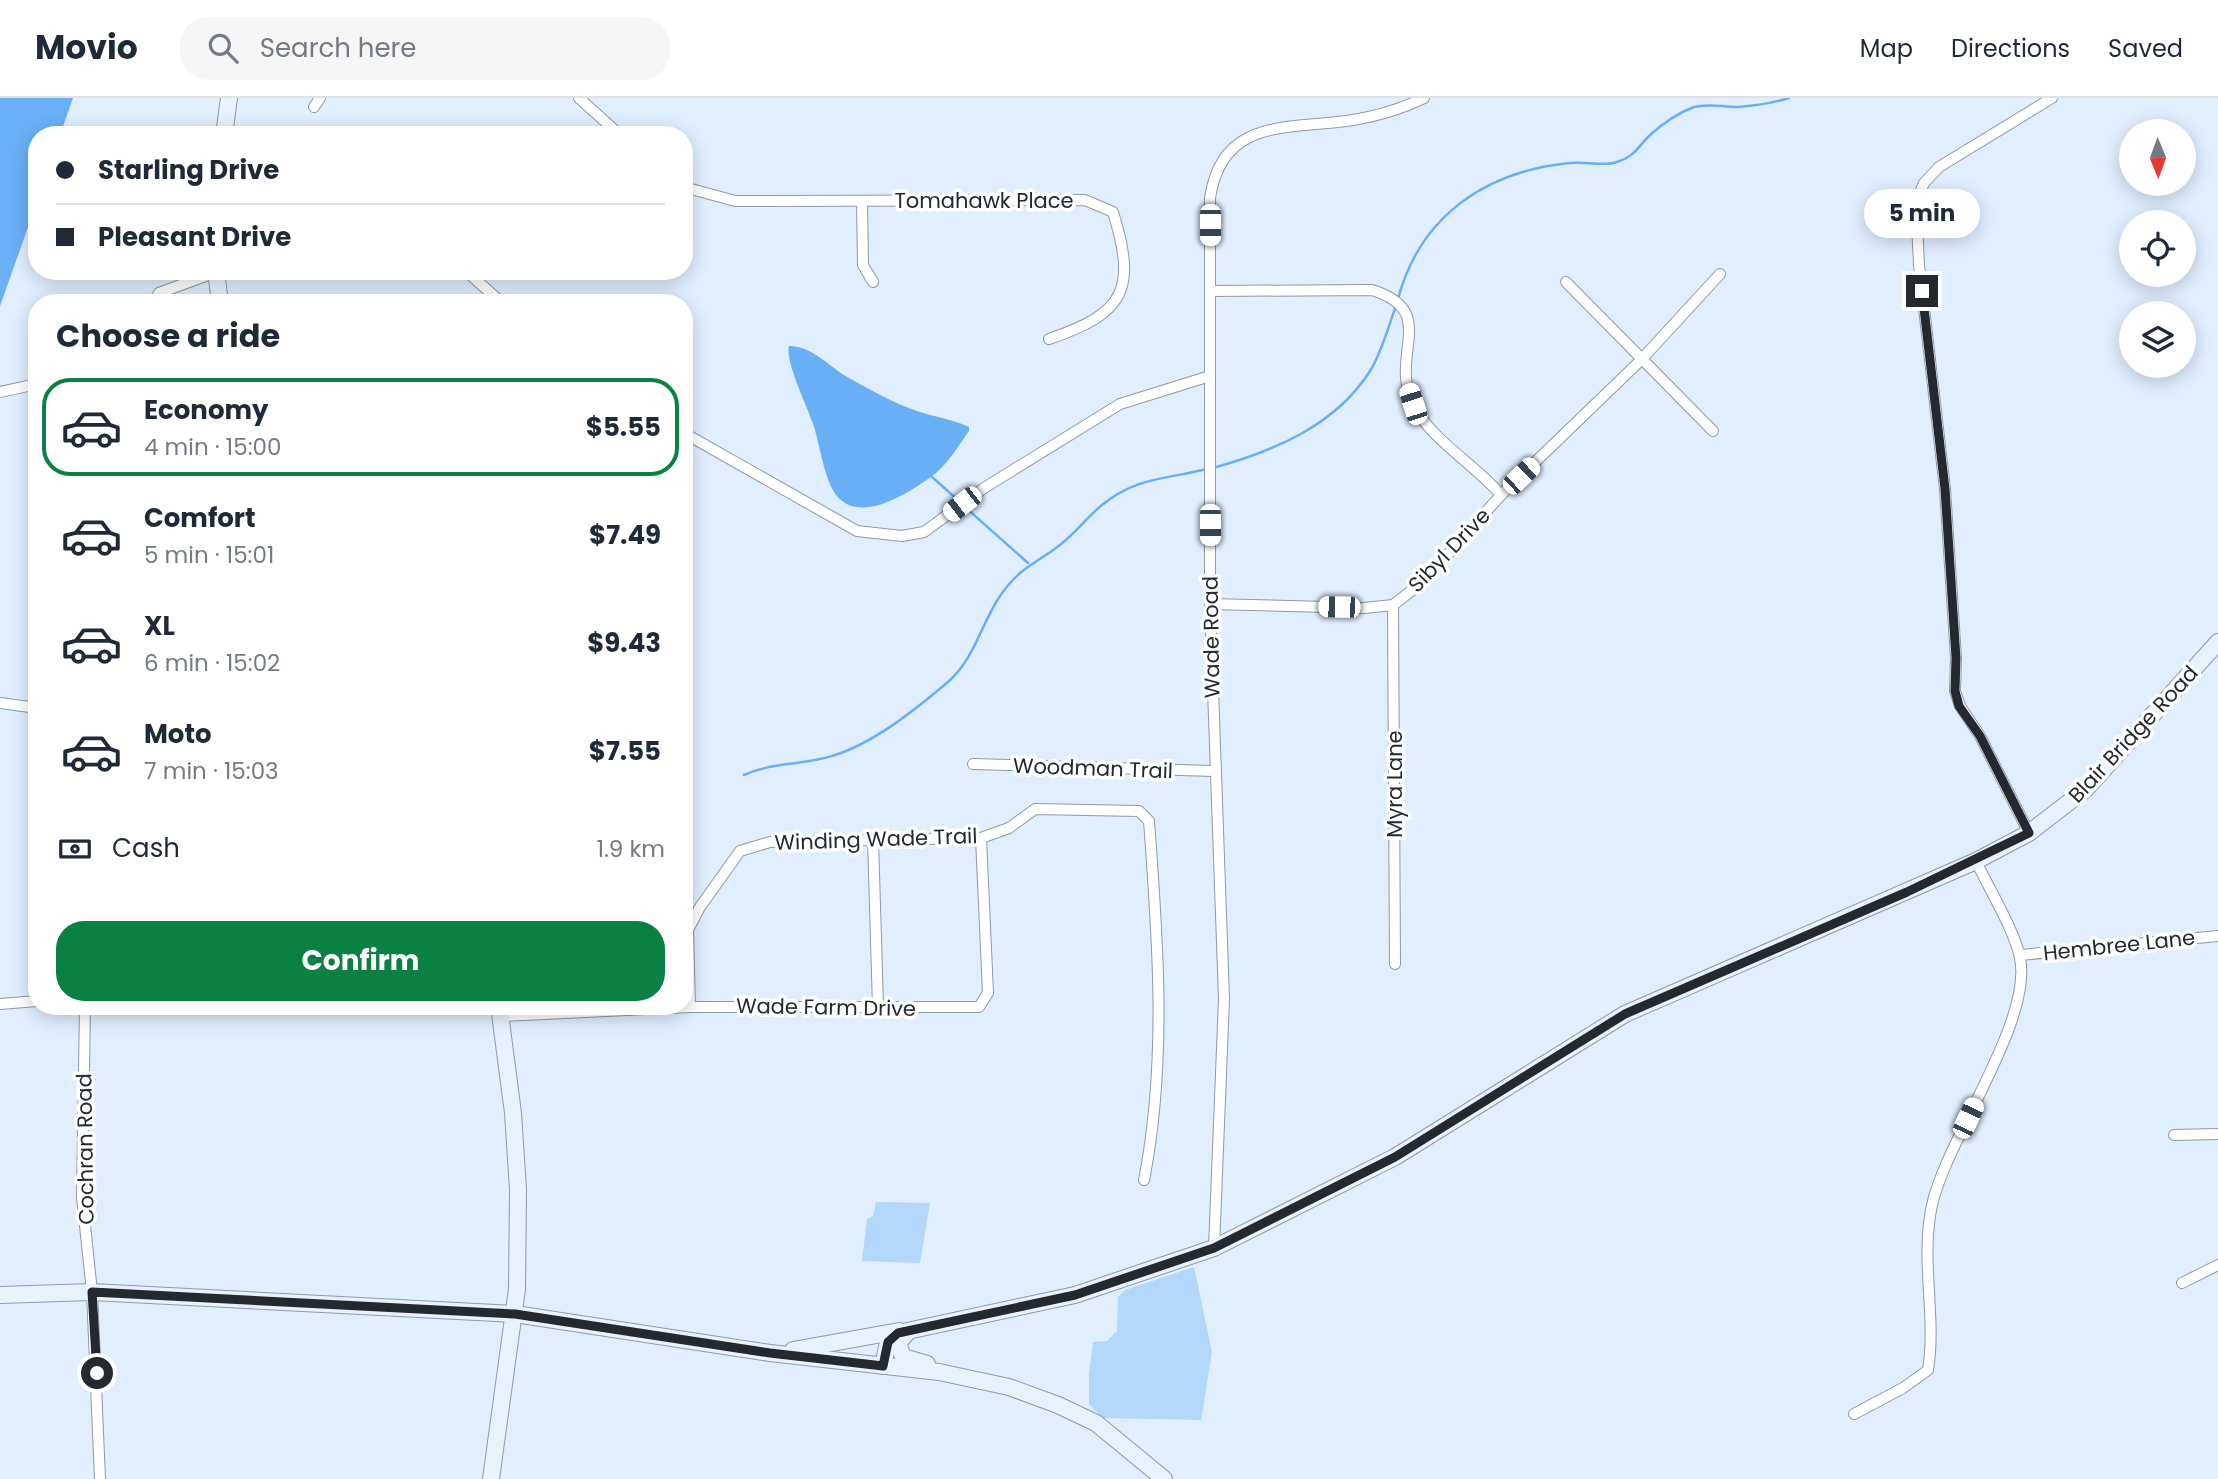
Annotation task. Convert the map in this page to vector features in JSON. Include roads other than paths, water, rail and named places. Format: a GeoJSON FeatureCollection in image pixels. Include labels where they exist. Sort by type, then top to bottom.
{"type":"FeatureCollection","features":[{"type":"Feature","properties":{"kind":"street"},"geometry":{"type":"LineString","coordinates":[[226,126],[229,98]]}},
{"type":"Feature","properties":{"kind":"street"},"geometry":{"type":"LineString","coordinates":[[579,98],[610,126]]}},
{"type":"Feature","properties":{"kind":"street","name":"Wade Road"},"geometry":{"type":"LineString","coordinates":[[1214,1248],[1224,999],[1210,604],[1212,180],[1219,164],[1238,144],[1267,130],[1378,116],[1424,98]]}},
{"type":"Feature","properties":{"kind":"street"},"geometry":{"type":"LineString","coordinates":[[2029,833],[1980,736],[1959,706],[1955,691],[1956,658],[1945,489],[1919,265],[1916,202],[1923,183],[1939,167],[2052,98]]}},
{"type":"Feature","properties":{"kind":"street","name":"Tomahawk Place"},"geometry":{"type":"LineString","coordinates":[[693,189],[735,201],[1072,198],[1085,200],[1113,212],[1123,254],[1122,279],[1116,301],[1094,322],[1049,339]]}},
{"type":"Feature","properties":{"kind":"street"},"geometry":{"type":"LineString","coordinates":[[862,201],[863,265],[873,282]]}},
{"type":"Feature","properties":{"kind":"street","name":"Sibyl Drive"},"geometry":{"type":"LineString","coordinates":[[1210,604],[1364,608],[1393,605],[1424,581],[1502,495],[1641,360],[1720,274]]}},
{"type":"Feature","properties":{"kind":"street"},"geometry":{"type":"LineString","coordinates":[[158,294],[194,280]]}},
{"type":"Feature","properties":{"kind":"street"},"geometry":{"type":"LineString","coordinates":[[476,280],[492,294]]}},
{"type":"Feature","properties":{"kind":"street"},"geometry":{"type":"LineString","coordinates":[[1566,282],[1713,431]]}},
{"type":"Feature","properties":{"kind":"street"},"geometry":{"type":"LineString","coordinates":[[1210,291],[1372,290],[1395,297],[1406,309],[1409,327],[1405,368],[1413,404],[1426,423],[1502,495]]}},
{"type":"Feature","properties":{"kind":"street"},"geometry":{"type":"LineString","coordinates":[[693,438],[857,531],[902,536],[924,532],[984,488],[1120,404],[1210,376]]}},
{"type":"Feature","properties":{"kind":"street"},"geometry":{"type":"LineString","coordinates":[[0,392],[28,386]]}},
{"type":"Feature","properties":{"kind":"street","name":"Myra Lane"},"geometry":{"type":"LineString","coordinates":[[1393,605],[1395,964]]}},
{"type":"Feature","properties":{"kind":"street","name":"Blair Bridge Road"},"geometry":{"type":"LineString","coordinates":[[883,1366],[892,1336],[912,1329],[1075,1295],[1214,1248],[1395,1157],[1625,1014],[1976,861],[2029,833],[2086,789],[2218,642]]}},
{"type":"Feature","properties":{"kind":"street"},"geometry":{"type":"LineString","coordinates":[[0,703],[28,707]]}},
{"type":"Feature","properties":{"kind":"street","name":"Woodman Trail"},"geometry":{"type":"LineString","coordinates":[[973,764],[1214,771]]}},
{"type":"Feature","properties":{"kind":"street","name":"Winding Wade Trail"},"geometry":{"type":"LineString","coordinates":[[693,920],[740,851],[770,842],[981,838],[1009,828],[1035,809],[1139,811],[1149,821],[1159,1020],[1150,1149],[1144,1180]]}},
{"type":"Feature","properties":{"kind":"street","name":"Wade Farm Drive"},"geometry":{"type":"LineString","coordinates":[[693,1007],[979,1007],[988,993],[981,838]]}},
{"type":"Feature","properties":{"kind":"street"},"geometry":{"type":"LineString","coordinates":[[873,839],[878,1007]]}},
{"type":"Feature","properties":{"kind":"street"},"geometry":{"type":"LineString","coordinates":[[1854,1414],[1903,1388],[1928,1370],[1932,1345],[1927,1273],[1933,1200],[2018,999],[2020,955],[1976,861]]}},
{"type":"Feature","properties":{"kind":"street","name":"Hembree Lane"},"geometry":{"type":"LineString","coordinates":[[2020,955],[2218,936]]}},
{"type":"Feature","properties":{"kind":"street"},"geometry":{"type":"LineString","coordinates":[[0,1004],[28,1002]]}},
{"type":"Feature","properties":{"kind":"street","name":"Cochran Road"},"geometry":{"type":"LineString","coordinates":[[85,1015],[82,1197],[92,1292],[100,1479]]}},
{"type":"Feature","properties":{"kind":"street"},"geometry":{"type":"LineString","coordinates":[[491,1479],[500,1396],[515,1314],[517,1189],[513,1113],[501,1015]]}},
{"type":"Feature","properties":{"kind":"street"},"geometry":{"type":"LineString","coordinates":[[2174,1135],[2218,1134]]}},
{"type":"Feature","properties":{"kind":"street"},"geometry":{"type":"LineString","coordinates":[[2182,1283],[2218,1265]]}},
{"type":"Feature","properties":{"kind":"street"},"geometry":{"type":"LineString","coordinates":[[0,1295],[92,1292],[515,1314],[770,1353],[939,1372],[1009,1387],[1058,1405],[1096,1423],[1164,1479]]}},
{"type":"Feature","properties":{"kind":"street"},"geometry":{"type":"LineString","coordinates":[[770,1353],[912,1329]]}},
{"type":"Feature","properties":{"kind":"street"},"geometry":{"type":"LineString","coordinates":[[912,1329],[901,1336],[898,1343],[903,1357],[925,1362],[939,1372]]}},
{"type":"Feature","properties":{"kind":"waterway"},"geometry":{"type":"LineString","coordinates":[[1398,299],[1408,270],[1422,244],[1440,222],[1461,203],[1484,188],[1539,168],[1576,163],[1606,164],[1623,160],[1665,123],[1694,107],[1743,107],[1789,98]]}},
{"type":"Feature","properties":{"kind":"waterway"},"geometry":{"type":"LineString","coordinates":[[1213,468],[1258,453],[1301,434],[1339,407],[1356,390],[1374,364],[1396,306]]}},
{"type":"Feature","properties":{"kind":"waterway"},"geometry":{"type":"LineString","coordinates":[[744,775],[765,768],[832,756],[863,743],[893,725],[957,673],[971,652],[993,607],[1015,578],[1066,540],[1102,505],[1140,484],[1207,469]]}},
{"type":"Feature","properties":{"kind":"waterway"},"geometry":{"type":"LineString","coordinates":[[931,476],[960,502]]}},
{"type":"Feature","properties":{"kind":"waterway"},"geometry":{"type":"LineString","coordinates":[[965,507],[1028,563]]}}]}
